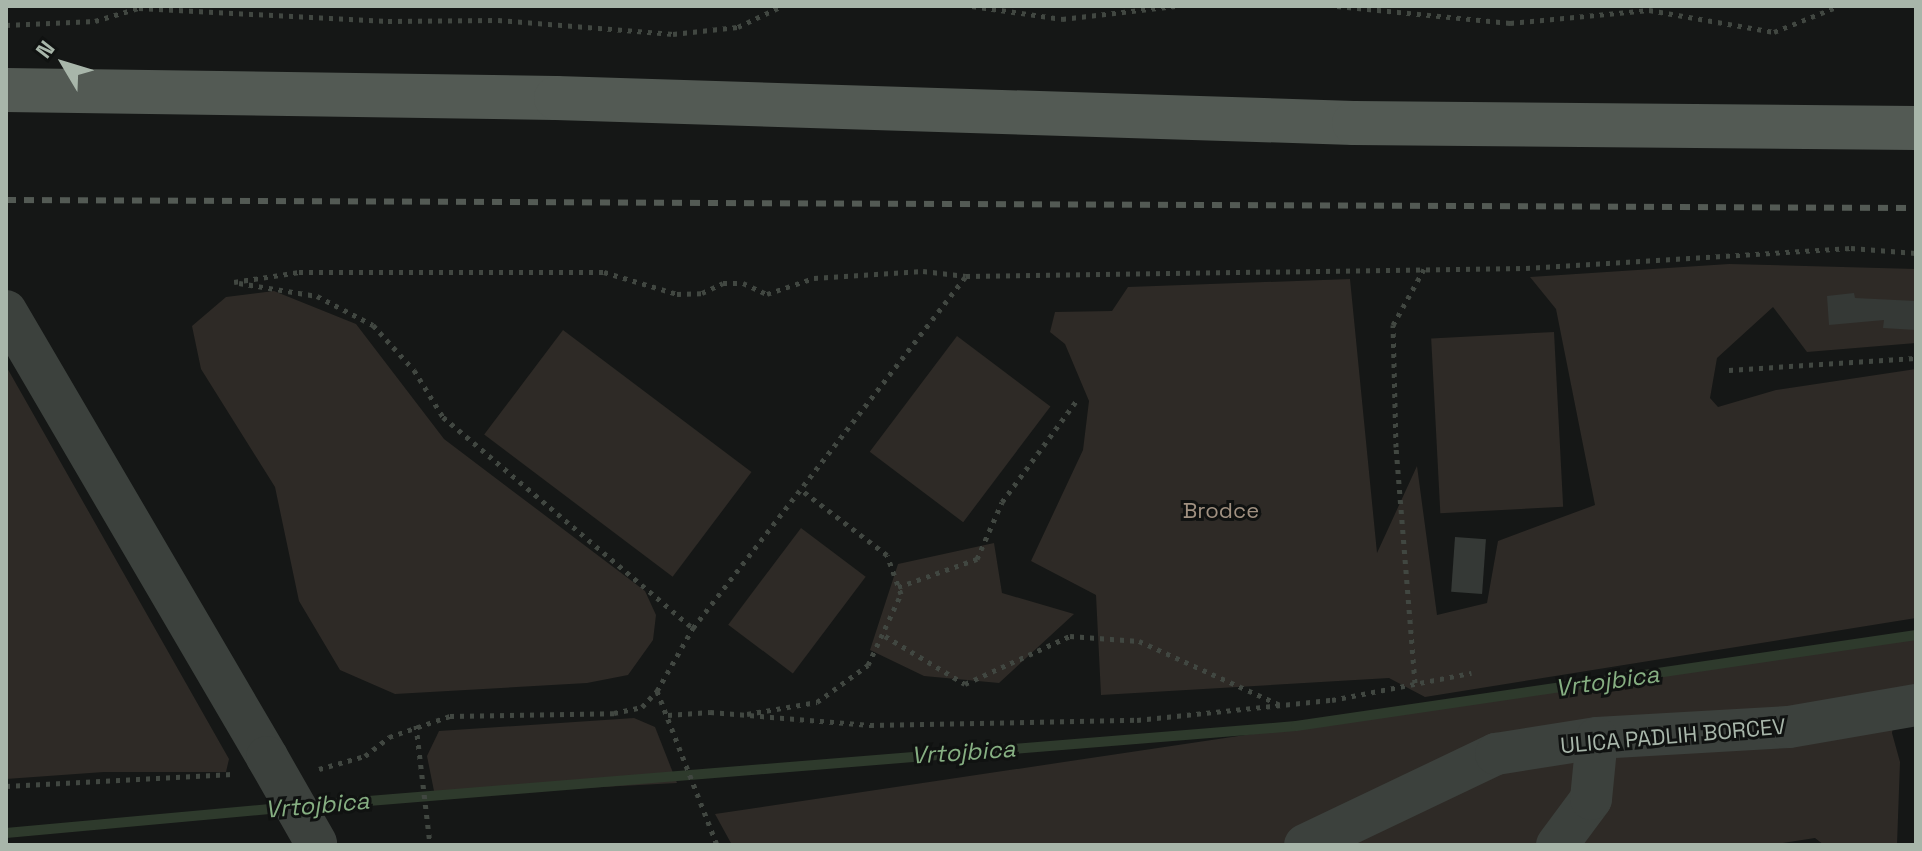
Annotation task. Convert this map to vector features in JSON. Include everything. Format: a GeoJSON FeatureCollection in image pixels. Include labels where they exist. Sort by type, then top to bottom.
{"type":"FeatureCollection","features":[{"type":"Feature","properties":{"kind":"main road"},"geometry":{"type":"LineString","coordinates":[[6,90],[541,98],[1354,123],[1916,128]]}},
{"type":"Feature","properties":{"kind":"street"},"geometry":{"type":"LineString","coordinates":[[6,311],[258,765],[316,844]]}},
{"type":"Feature","properties":{"kind":"street","name":"ULICA PADLIH BORCEV"},"geometry":{"type":"LineString","coordinates":[[1305,845],[1496,754],[1597,738],[1789,727],[1916,705]]}},
{"type":"Feature","properties":{"kind":"street"},"geometry":{"type":"LineString","coordinates":[[1557,845],[1591,799],[1597,738]]}},
{"type":"Feature","properties":{"kind":"path"},"geometry":{"type":"LineString","coordinates":[[6,25],[95,21],[139,8],[388,21],[498,20],[673,34],[738,27],[782,6]]}},
{"type":"Feature","properties":{"kind":"path"},"geometry":{"type":"LineString","coordinates":[[972,6],[1062,19],[1175,6]]}},
{"type":"Feature","properties":{"kind":"path"},"geometry":{"type":"LineString","coordinates":[[1337,6],[1510,23],[1649,10],[1774,32],[1839,6]]}},
{"type":"Feature","properties":{"kind":"path"},"geometry":{"type":"LineString","coordinates":[[693,628],[443,417],[414,370],[373,325],[317,296],[234,282],[299,272],[604,272],[677,294],[702,293],[723,283],[743,283],[767,294],[814,278],[923,271],[966,276],[1424,269],[1851,248],[1916,253]]}},
{"type":"Feature","properties":{"kind":"path"},"geometry":{"type":"LineString","coordinates":[[1415,683],[1396,447],[1393,325],[1424,269]]}},
{"type":"Feature","properties":{"kind":"path"},"geometry":{"type":"LineString","coordinates":[[311,770],[365,756],[416,725],[450,716],[614,713],[642,707],[657,691],[693,628],[966,276]]}},
{"type":"Feature","properties":{"kind":"path"},"geometry":{"type":"LineString","coordinates":[[1729,370],[1916,358]]}},
{"type":"Feature","properties":{"kind":"path"},"geometry":{"type":"LineString","coordinates":[[898,587],[977,559],[1002,502],[1077,400]]}},
{"type":"Feature","properties":{"kind":"path"},"geometry":{"type":"LineString","coordinates":[[738,715],[817,702],[868,665],[885,636],[901,594],[887,555],[800,489]]}},
{"type":"Feature","properties":{"kind":"path"},"geometry":{"type":"LineString","coordinates":[[885,636],[965,684],[1070,636],[1139,641],[1283,707]]}},
{"type":"Feature","properties":{"kind":"path"},"geometry":{"type":"LineString","coordinates":[[668,715],[738,715],[870,725],[1137,720],[1283,707],[1471,673]]}},
{"type":"Feature","properties":{"kind":"path"},"geometry":{"type":"LineString","coordinates":[[657,691],[675,731],[709,832],[717,845]]}},
{"type":"Feature","properties":{"kind":"path"},"geometry":{"type":"LineString","coordinates":[[416,725],[430,843]]}},
{"type":"Feature","properties":{"kind":"path"},"geometry":{"type":"LineString","coordinates":[[6,786],[258,765]]}},
{"type":"Feature","properties":{"kind":"green space","name":"Brodce"},"geometry":{"type":"Polygon","coordinates":[[[1729,264],[1916,269],[1916,343],[1807,352],[1773,307],[1717,358],[1710,398],[1718,407],[1776,390],[1916,369],[1916,618],[1425,697],[1389,678],[1101,695],[1096,595],[1031,561],[1083,450],[1089,401],[1065,344],[1050,332],[1055,312],[1112,311],[1128,287],[1350,279],[1377,553],[1417,466],[1437,615],[1487,603],[1498,541],[1595,505],[1556,309],[1530,277],[1729,264]]]}},
{"type":"Feature","properties":{"kind":"green space"},"geometry":{"type":"Polygon","coordinates":[[[274,291],[356,324],[444,439],[645,591],[656,615],[653,640],[628,675],[587,683],[395,694],[340,670],[299,601],[275,487],[201,369],[192,326],[226,297],[274,291]]]}},
{"type":"Feature","properties":{"kind":"green space"},"geometry":{"type":"Polygon","coordinates":[[[563,330],[751,472],[673,577],[484,435],[563,330]]]}},
{"type":"Feature","properties":{"kind":"green space"},"geometry":{"type":"Polygon","coordinates":[[[1554,332],[1563,507],[1440,513],[1431,338],[1554,332]]]}},
{"type":"Feature","properties":{"kind":"green space"},"geometry":{"type":"Polygon","coordinates":[[[957,336],[1050,406],[963,522],[870,452],[957,336]]]}},
{"type":"Feature","properties":{"kind":"green space"},"geometry":{"type":"Polygon","coordinates":[[[6,366],[229,759],[226,772],[104,772],[6,779],[6,366]]]}},
{"type":"Feature","properties":{"kind":"green space"},"geometry":{"type":"Polygon","coordinates":[[[801,528],[866,577],[793,673],[728,625],[801,528]]]}},
{"type":"Feature","properties":{"kind":"green space"},"geometry":{"type":"Polygon","coordinates":[[[994,543],[1002,593],[1074,614],[999,683],[924,676],[870,650],[898,564],[994,543]]]}},
{"type":"Feature","properties":{"kind":"green space"},"geometry":{"type":"Polygon","coordinates":[[[1916,635],[1916,706],[1895,715],[1892,733],[1900,762],[1897,845],[1824,845],[1815,838],[1769,845],[732,845],[715,814],[1916,635]]]}},
{"type":"Feature","properties":{"kind":"green space"},"geometry":{"type":"Polygon","coordinates":[[[634,718],[655,727],[677,783],[435,796],[427,756],[439,731],[634,718]]]}},
{"type":"Feature","properties":{"kind":"building"},"geometry":{"type":"Polygon","coordinates":[[[1854,293],[1855,298],[1916,301],[1916,330],[1883,328],[1884,320],[1829,325],[1827,296],[1854,293]]]}},
{"type":"Feature","properties":{"kind":"building"},"geometry":{"type":"Polygon","coordinates":[[[1455,537],[1486,539],[1482,594],[1451,592],[1455,537]]]}},
{"type":"Feature","properties":{"kind":"waterway","name":"Vrtojbica"},"geometry":{"type":"LineString","coordinates":[[307,806],[1296,726],[1916,635]]}},
{"type":"Feature","properties":{"kind":"waterway","name":"Vrtojbica"},"geometry":{"type":"LineString","coordinates":[[6,833],[283,808]]}},
{"type":"Feature","properties":{"kind":"railway"},"geometry":{"type":"LineString","coordinates":[[6,200],[1916,208]]}}]}
